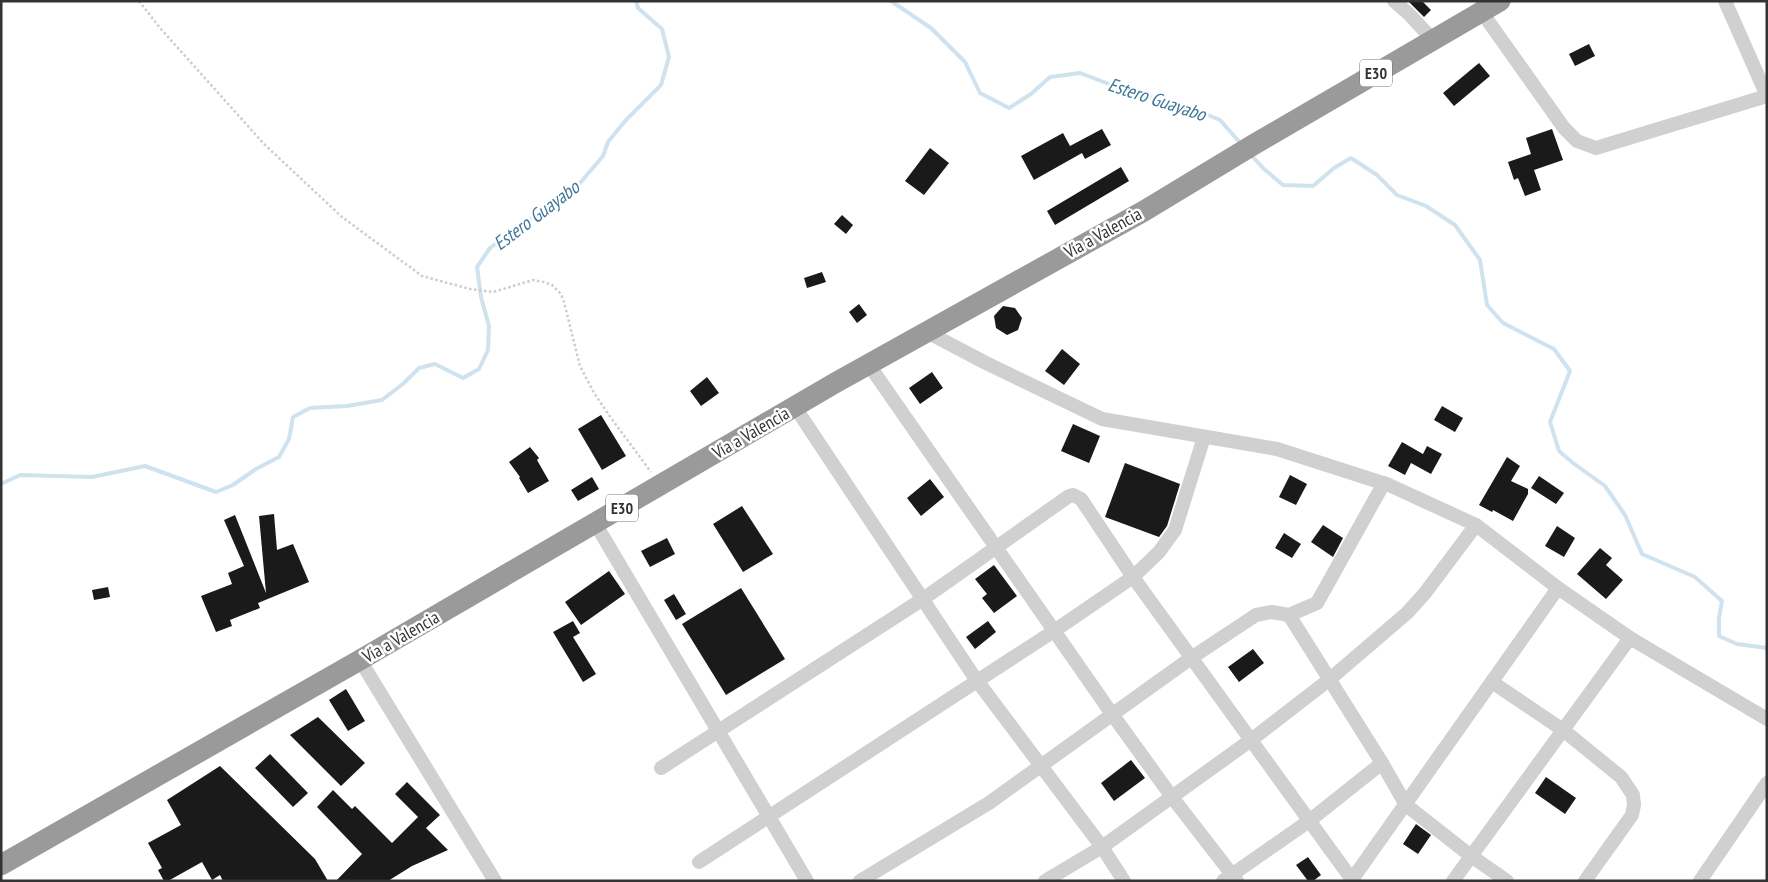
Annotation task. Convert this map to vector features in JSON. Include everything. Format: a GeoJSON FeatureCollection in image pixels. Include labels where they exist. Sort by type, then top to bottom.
{"type":"FeatureCollection","features":[{"type":"Feature","properties":{"kind":"highway","name":"Vía a Valencia"},"geometry":{"type":"LineString","coordinates":[[1,865],[360,660],[795,407],[1144,211],[1500,1]]}},
{"type":"Feature","properties":{"kind":"street"},"geometry":{"type":"LineString","coordinates":[[1394,1],[1433,40]]}},
{"type":"Feature","properties":{"kind":"street"},"geometry":{"type":"LineString","coordinates":[[1481,11],[1564,128],[1577,141],[1596,148],[1767,96],[1725,1]]}},
{"type":"Feature","properties":{"kind":"street"},"geometry":{"type":"LineString","coordinates":[[927,332],[1102,419],[1277,449],[1384,483],[1476,525],[1558,588],[1630,638],[1767,718]]}},
{"type":"Feature","properties":{"kind":"street"},"geometry":{"type":"LineString","coordinates":[[869,365],[1112,714],[1231,878],[1309,821],[1382,763]]}},
{"type":"Feature","properties":{"kind":"street"},"geometry":{"type":"LineString","coordinates":[[795,407],[978,681],[1102,847],[1124,881]]}},
{"type":"Feature","properties":{"kind":"street"},"geometry":{"type":"LineString","coordinates":[[698,862],[978,681],[1134,577],[1159,552],[1175,530],[1204,437]]}},
{"type":"Feature","properties":{"kind":"street"},"geometry":{"type":"LineString","coordinates":[[860,881],[990,803],[1191,658],[1256,615],[1272,612],[1289,615],[1316,603],[1384,483]]}},
{"type":"Feature","properties":{"kind":"street"},"geometry":{"type":"LineString","coordinates":[[661,768],[923,600],[1073,495],[1081,499],[1191,658],[1352,881],[1558,588]]}},
{"type":"Feature","properties":{"kind":"street"},"geometry":{"type":"LineString","coordinates":[[595,523],[807,881]]}},
{"type":"Feature","properties":{"kind":"street"},"geometry":{"type":"LineString","coordinates":[[1045,881],[1102,847],[1251,740],[1330,679],[1407,612],[1425,593],[1476,525]]}},
{"type":"Feature","properties":{"kind":"street"},"geometry":{"type":"LineString","coordinates":[[1289,615],[1382,763],[1406,806],[1507,881]]}},
{"type":"Feature","properties":{"kind":"street"},"geometry":{"type":"LineString","coordinates":[[1453,881],[1630,638]]}},
{"type":"Feature","properties":{"kind":"street"},"geometry":{"type":"LineString","coordinates":[[360,660],[495,881]]}},
{"type":"Feature","properties":{"kind":"street"},"geometry":{"type":"LineString","coordinates":[[1492,682],[1563,730],[1621,777],[1633,795],[1632,815],[1585,881]]}},
{"type":"Feature","properties":{"kind":"street"},"geometry":{"type":"LineString","coordinates":[[1700,881],[1767,783]]}},
{"type":"Feature","properties":{"kind":"path"},"geometry":{"type":"LineString","coordinates":[[139,1],[160,28],[264,144],[342,217],[422,276],[470,289],[493,292],[534,280],[552,285],[561,294],[569,315],[580,366],[594,392],[660,485]]}},
{"type":"Feature","properties":{"kind":"building"},"geometry":{"type":"Polygon","coordinates":[[[1408,1],[1422,1],[1431,10],[1424,17],[1408,1]]]}},
{"type":"Feature","properties":{"kind":"building"},"geometry":{"type":"Polygon","coordinates":[[[1589,44],[1595,56],[1575,66],[1569,54],[1589,44]]]}},
{"type":"Feature","properties":{"kind":"building"},"geometry":{"type":"Polygon","coordinates":[[[1479,63],[1490,76],[1454,106],[1443,93],[1479,63]]]}},
{"type":"Feature","properties":{"kind":"building"},"geometry":{"type":"Polygon","coordinates":[[[1102,129],[1111,145],[1085,159],[1082,153],[1034,180],[1021,156],[1063,133],[1070,146],[1102,129]]]}},
{"type":"Feature","properties":{"kind":"building"},"geometry":{"type":"Polygon","coordinates":[[[1552,129],[1563,160],[1534,170],[1541,190],[1525,196],[1518,178],[1514,180],[1508,162],[1531,154],[1526,138],[1552,129]]]}},
{"type":"Feature","properties":{"kind":"building"},"geometry":{"type":"Polygon","coordinates":[[[930,148],[949,163],[924,195],[905,181],[930,148]]]}},
{"type":"Feature","properties":{"kind":"building"},"geometry":{"type":"Polygon","coordinates":[[[1121,167],[1129,181],[1055,225],[1047,211],[1121,167]]]}},
{"type":"Feature","properties":{"kind":"building"},"geometry":{"type":"Polygon","coordinates":[[[842,215],[853,225],[846,234],[834,224],[842,215]]]}},
{"type":"Feature","properties":{"kind":"building"},"geometry":{"type":"Polygon","coordinates":[[[822,272],[826,282],[807,288],[804,278],[822,272]]]}},
{"type":"Feature","properties":{"kind":"building"},"geometry":{"type":"Polygon","coordinates":[[[859,304],[867,315],[857,323],[849,312],[859,304]]]}},
{"type":"Feature","properties":{"kind":"building"},"geometry":{"type":"Polygon","coordinates":[[[1003,306],[1015,308],[1022,318],[1018,330],[1007,335],[996,328],[994,316],[1003,306]]]}},
{"type":"Feature","properties":{"kind":"building"},"geometry":{"type":"Polygon","coordinates":[[[1062,349],[1080,364],[1064,385],[1045,371],[1062,349]]]}},
{"type":"Feature","properties":{"kind":"building"},"geometry":{"type":"Polygon","coordinates":[[[932,372],[943,388],[920,404],[909,388],[932,372]]]}},
{"type":"Feature","properties":{"kind":"building"},"geometry":{"type":"Polygon","coordinates":[[[707,377],[719,393],[701,406],[690,391],[707,377]]]}},
{"type":"Feature","properties":{"kind":"building"},"geometry":{"type":"Polygon","coordinates":[[[1442,406],[1463,418],[1455,432],[1434,420],[1442,406]]]}},
{"type":"Feature","properties":{"kind":"building"},"geometry":{"type":"Polygon","coordinates":[[[601,415],[626,456],[602,470],[578,429],[601,415]]]}},
{"type":"Feature","properties":{"kind":"building"},"geometry":{"type":"Polygon","coordinates":[[[1073,424],[1100,436],[1089,463],[1061,451],[1073,424]]]}},
{"type":"Feature","properties":{"kind":"building"},"geometry":{"type":"Polygon","coordinates":[[[1402,442],[1423,454],[1427,446],[1442,454],[1431,474],[1411,463],[1405,475],[1388,466],[1402,442]]]}},
{"type":"Feature","properties":{"kind":"building"},"geometry":{"type":"Polygon","coordinates":[[[530,447],[539,458],[537,460],[549,481],[528,493],[520,477],[509,462],[530,447]]]}},
{"type":"Feature","properties":{"kind":"building"},"geometry":{"type":"Polygon","coordinates":[[[1507,457],[1520,466],[1511,481],[1528,489],[1528,494],[1513,521],[1479,505],[1507,457]]]}},
{"type":"Feature","properties":{"kind":"building"},"geometry":{"type":"Polygon","coordinates":[[[1125,463],[1180,484],[1167,526],[1159,537],[1105,517],[1125,463]]]}},
{"type":"Feature","properties":{"kind":"building"},"geometry":{"type":"Polygon","coordinates":[[[1290,475],[1307,484],[1296,505],[1279,497],[1290,475]]]}},
{"type":"Feature","properties":{"kind":"building"},"geometry":{"type":"Polygon","coordinates":[[[1539,476],[1564,493],[1556,504],[1531,488],[1539,476]]]}},
{"type":"Feature","properties":{"kind":"building"},"geometry":{"type":"Polygon","coordinates":[[[592,477],[599,489],[578,501],[571,490],[592,477]]]}},
{"type":"Feature","properties":{"kind":"building"},"geometry":{"type":"Polygon","coordinates":[[[930,479],[944,497],[921,516],[907,498],[930,479]]]}},
{"type":"Feature","properties":{"kind":"building"},"geometry":{"type":"Polygon","coordinates":[[[742,506],[773,554],[743,572],[713,524],[742,506]]]}},
{"type":"Feature","properties":{"kind":"building"},"geometry":{"type":"Polygon","coordinates":[[[274,514],[277,550],[293,544],[309,582],[258,603],[260,608],[230,620],[232,626],[216,632],[201,596],[232,584],[228,573],[244,566],[224,520],[235,515],[266,593],[259,516],[274,514]]]}},
{"type":"Feature","properties":{"kind":"building"},"geometry":{"type":"Polygon","coordinates":[[[1323,525],[1343,538],[1333,557],[1311,542],[1323,525]]]}},
{"type":"Feature","properties":{"kind":"building"},"geometry":{"type":"Polygon","coordinates":[[[1557,526],[1575,538],[1564,557],[1545,546],[1557,526]]]}},
{"type":"Feature","properties":{"kind":"building"},"geometry":{"type":"Polygon","coordinates":[[[1284,533],[1301,544],[1292,558],[1275,548],[1284,533]]]}},
{"type":"Feature","properties":{"kind":"building"},"geometry":{"type":"Polygon","coordinates":[[[667,538],[675,554],[650,567],[641,551],[667,538]]]}},
{"type":"Feature","properties":{"kind":"building"},"geometry":{"type":"Polygon","coordinates":[[[1600,548],[1612,558],[1606,565],[1623,580],[1606,599],[1577,574],[1600,548]]]}},
{"type":"Feature","properties":{"kind":"building"},"geometry":{"type":"Polygon","coordinates":[[[994,565],[1017,596],[994,613],[982,598],[987,594],[975,579],[994,565]]]}},
{"type":"Feature","properties":{"kind":"building"},"geometry":{"type":"Polygon","coordinates":[[[609,571],[625,594],[581,625],[565,602],[609,571]]]}},
{"type":"Feature","properties":{"kind":"building"},"geometry":{"type":"Polygon","coordinates":[[[108,587],[110,597],[94,600],[92,590],[108,587]]]}},
{"type":"Feature","properties":{"kind":"building"},"geometry":{"type":"Polygon","coordinates":[[[741,588],[785,659],[726,695],[682,624],[741,588]]]}},
{"type":"Feature","properties":{"kind":"building"},"geometry":{"type":"Polygon","coordinates":[[[674,594],[686,614],[676,620],[664,600],[674,594]]]}},
{"type":"Feature","properties":{"kind":"building"},"geometry":{"type":"Polygon","coordinates":[[[573,621],[580,633],[573,637],[596,674],[583,682],[553,632],[573,621]]]}},
{"type":"Feature","properties":{"kind":"building"},"geometry":{"type":"Polygon","coordinates":[[[988,621],[996,632],[975,649],[966,637],[988,621]]]}},
{"type":"Feature","properties":{"kind":"building"},"geometry":{"type":"Polygon","coordinates":[[[1253,649],[1264,663],[1239,682],[1228,667],[1253,649]]]}},
{"type":"Feature","properties":{"kind":"building"},"geometry":{"type":"Polygon","coordinates":[[[346,689],[365,721],[348,731],[329,700],[346,689]]]}},
{"type":"Feature","properties":{"kind":"building"},"geometry":{"type":"Polygon","coordinates":[[[318,717],[365,763],[341,786],[290,735],[318,717]]]}},
{"type":"Feature","properties":{"kind":"building"},"geometry":{"type":"Polygon","coordinates":[[[270,754],[308,793],[293,807],[255,768],[270,754]]]}},
{"type":"Feature","properties":{"kind":"building"},"geometry":{"type":"Polygon","coordinates":[[[1131,760],[1145,778],[1114,801],[1101,783],[1131,760]]]}},
{"type":"Feature","properties":{"kind":"building"},"geometry":{"type":"Polygon","coordinates":[[[220,766],[315,859],[328,881],[223,881],[220,875],[212,880],[202,862],[168,881],[164,881],[158,870],[162,868],[148,843],[181,825],[167,800],[220,766]]]}},
{"type":"Feature","properties":{"kind":"building"},"geometry":{"type":"Polygon","coordinates":[[[1546,777],[1576,798],[1565,814],[1535,793],[1546,777]]]}},
{"type":"Feature","properties":{"kind":"building"},"geometry":{"type":"Polygon","coordinates":[[[407,782],[440,815],[426,828],[448,850],[412,866],[388,881],[336,881],[362,854],[317,807],[333,790],[352,809],[355,806],[392,843],[418,817],[395,794],[407,782]]]}},
{"type":"Feature","properties":{"kind":"building"},"geometry":{"type":"Polygon","coordinates":[[[1416,824],[1431,835],[1418,854],[1403,844],[1416,824]]]}},
{"type":"Feature","properties":{"kind":"building"},"geometry":{"type":"Polygon","coordinates":[[[1308,857],[1321,875],[1313,881],[1308,881],[1296,865],[1308,857]]]}},
{"type":"Feature","properties":{"kind":"waterway","name":"Estero Guayabo"},"geometry":{"type":"LineString","coordinates":[[1,484],[20,475],[92,477],[145,466],[216,492],[233,485],[256,469],[279,457],[289,439],[293,417],[310,408],[347,406],[382,400],[404,383],[419,368],[435,364],[463,378],[479,369],[488,350],[489,326],[481,297],[477,267],[490,248],[580,183],[603,156],[608,142],[625,121],[661,85],[669,57],[662,29],[638,8],[636,1]]}},
{"type":"Feature","properties":{"kind":"waterway","name":"Estero Guayabo"},"geometry":{"type":"LineString","coordinates":[[891,1],[931,28],[965,62],[980,93],[1009,108],[1031,94],[1050,77],[1080,73],[1130,92],[1186,106],[1220,120],[1242,145]]}},
{"type":"Feature","properties":{"kind":"waterway","name":"Estero Guayabo"},"geometry":{"type":"LineString","coordinates":[[1250,154],[1283,185],[1313,186],[1334,168],[1351,158],[1377,175],[1397,195],[1426,206],[1455,225],[1480,260],[1487,305],[1503,323],[1554,349],[1570,371],[1550,422],[1559,451],[1605,486],[1625,515],[1642,554],[1695,577],[1722,601],[1719,618],[1719,636],[1737,644],[1767,648]]}}]}
